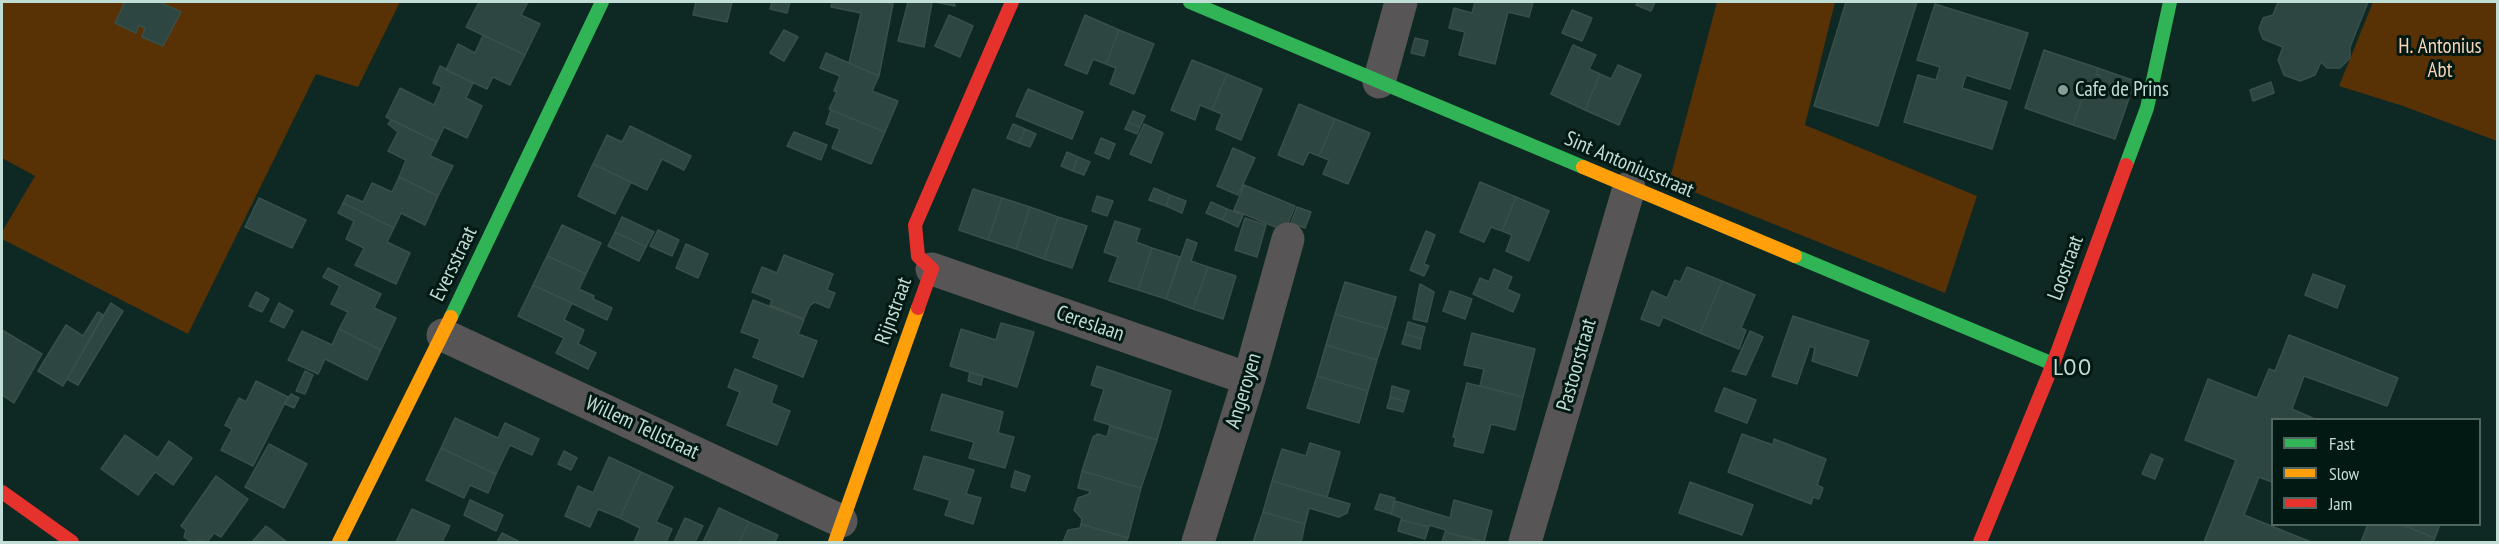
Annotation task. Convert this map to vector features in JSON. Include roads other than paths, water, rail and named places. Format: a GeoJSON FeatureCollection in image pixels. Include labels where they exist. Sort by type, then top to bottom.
{"type":"FeatureCollection","features":[{"type":"Feature","properties":{"kind":"street","name":"Eversstraat"},"geometry":{"type":"LineString","coordinates":[[339,543],[443,335],[602,2]]}},
{"type":"Feature","properties":{"kind":"street","name":"Rijnstraat"},"geometry":{"type":"LineString","coordinates":[[838,532],[932,269],[918,256],[915,225],[1012,2]]}},
{"type":"Feature","properties":{"kind":"street","name":"Sint Antoniusstraat"},"geometry":{"type":"LineString","coordinates":[[1190,2],[2053,364]]}},
{"type":"Feature","properties":{"kind":"street"},"geometry":{"type":"LineString","coordinates":[[1379,82],[1401,2]]}},
{"type":"Feature","properties":{"kind":"street","name":"Loostraat"},"geometry":{"type":"LineString","coordinates":[[1980,543],[2053,364],[2147,108],[2170,2]]}},
{"type":"Feature","properties":{"kind":"street","name":"Pastoorstraat"},"geometry":{"type":"LineString","coordinates":[[1525,543],[1629,188]]}},
{"type":"Feature","properties":{"kind":"street","name":"Angeroyen"},"geometry":{"type":"LineString","coordinates":[[1198,543],[1249,379],[1288,239]]}},
{"type":"Feature","properties":{"kind":"street","name":"Cereslaan"},"geometry":{"type":"LineString","coordinates":[[932,269],[1249,379]]}},
{"type":"Feature","properties":{"kind":"street","name":"Willem Tellstraat"},"geometry":{"type":"LineString","coordinates":[[443,335],[838,532]]}},
{"type":"Feature","properties":{"kind":"street"},"geometry":{"type":"LineString","coordinates":[[2,492],[72,543]]}},
{"type":"Feature","properties":{"kind":"place","name":"Cafe de Prins"},"geometry":{"type":"Point","coordinates":[2063,90]}},
{"type":"Feature","properties":{"kind":"district","name":"LOO"},"geometry":{"type":"Point","coordinates":[2073,368]}},
{"type":"Feature","properties":{"kind":"park label","name":"H. Antonius Abt"},"geometry":{"type":"Point","coordinates":[2440,59]}}]}
